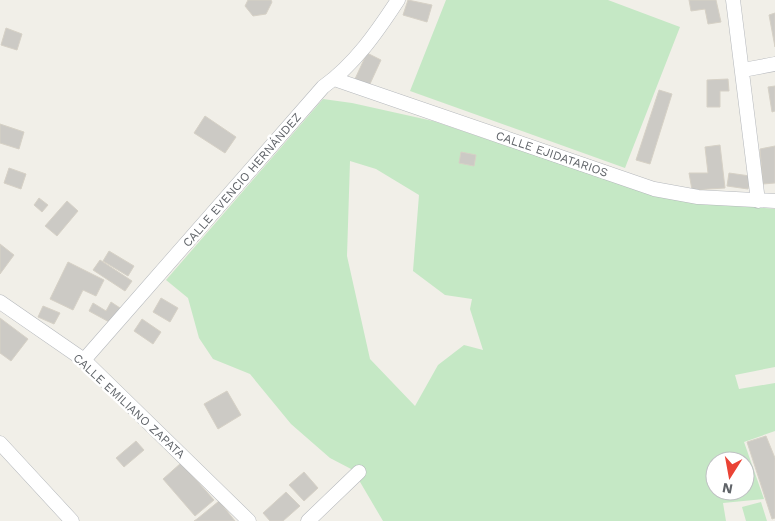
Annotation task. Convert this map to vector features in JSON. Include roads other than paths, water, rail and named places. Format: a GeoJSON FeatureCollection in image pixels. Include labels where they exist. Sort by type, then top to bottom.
{"type":"FeatureCollection","features":[{"type":"Feature","properties":{"kind":"street","name":"CALLE EVENCIO HERNÁNDEZ"},"geometry":{"type":"LineString","coordinates":[[84,360],[323,87],[375,36],[398,0]]}},
{"type":"Feature","properties":{"kind":"street"},"geometry":{"type":"LineString","coordinates":[[733,0],[758,201]]}},
{"type":"Feature","properties":{"kind":"street"},"geometry":{"type":"LineString","coordinates":[[743,70],[775,64]]}},
{"type":"Feature","properties":{"kind":"street","name":"CALLE EJIDATARIOS"},"geometry":{"type":"LineString","coordinates":[[334,78],[654,189],[698,197],[775,201]]}},
{"type":"Feature","properties":{"kind":"street","name":"CALLE EMILIANO ZAPATA"},"geometry":{"type":"LineString","coordinates":[[0,302],[84,360],[249,521]]}},
{"type":"Feature","properties":{"kind":"street"},"geometry":{"type":"LineString","coordinates":[[0,443],[72,521]]}},
{"type":"Feature","properties":{"kind":"street"},"geometry":{"type":"LineString","coordinates":[[308,521],[359,472]]}}]}
